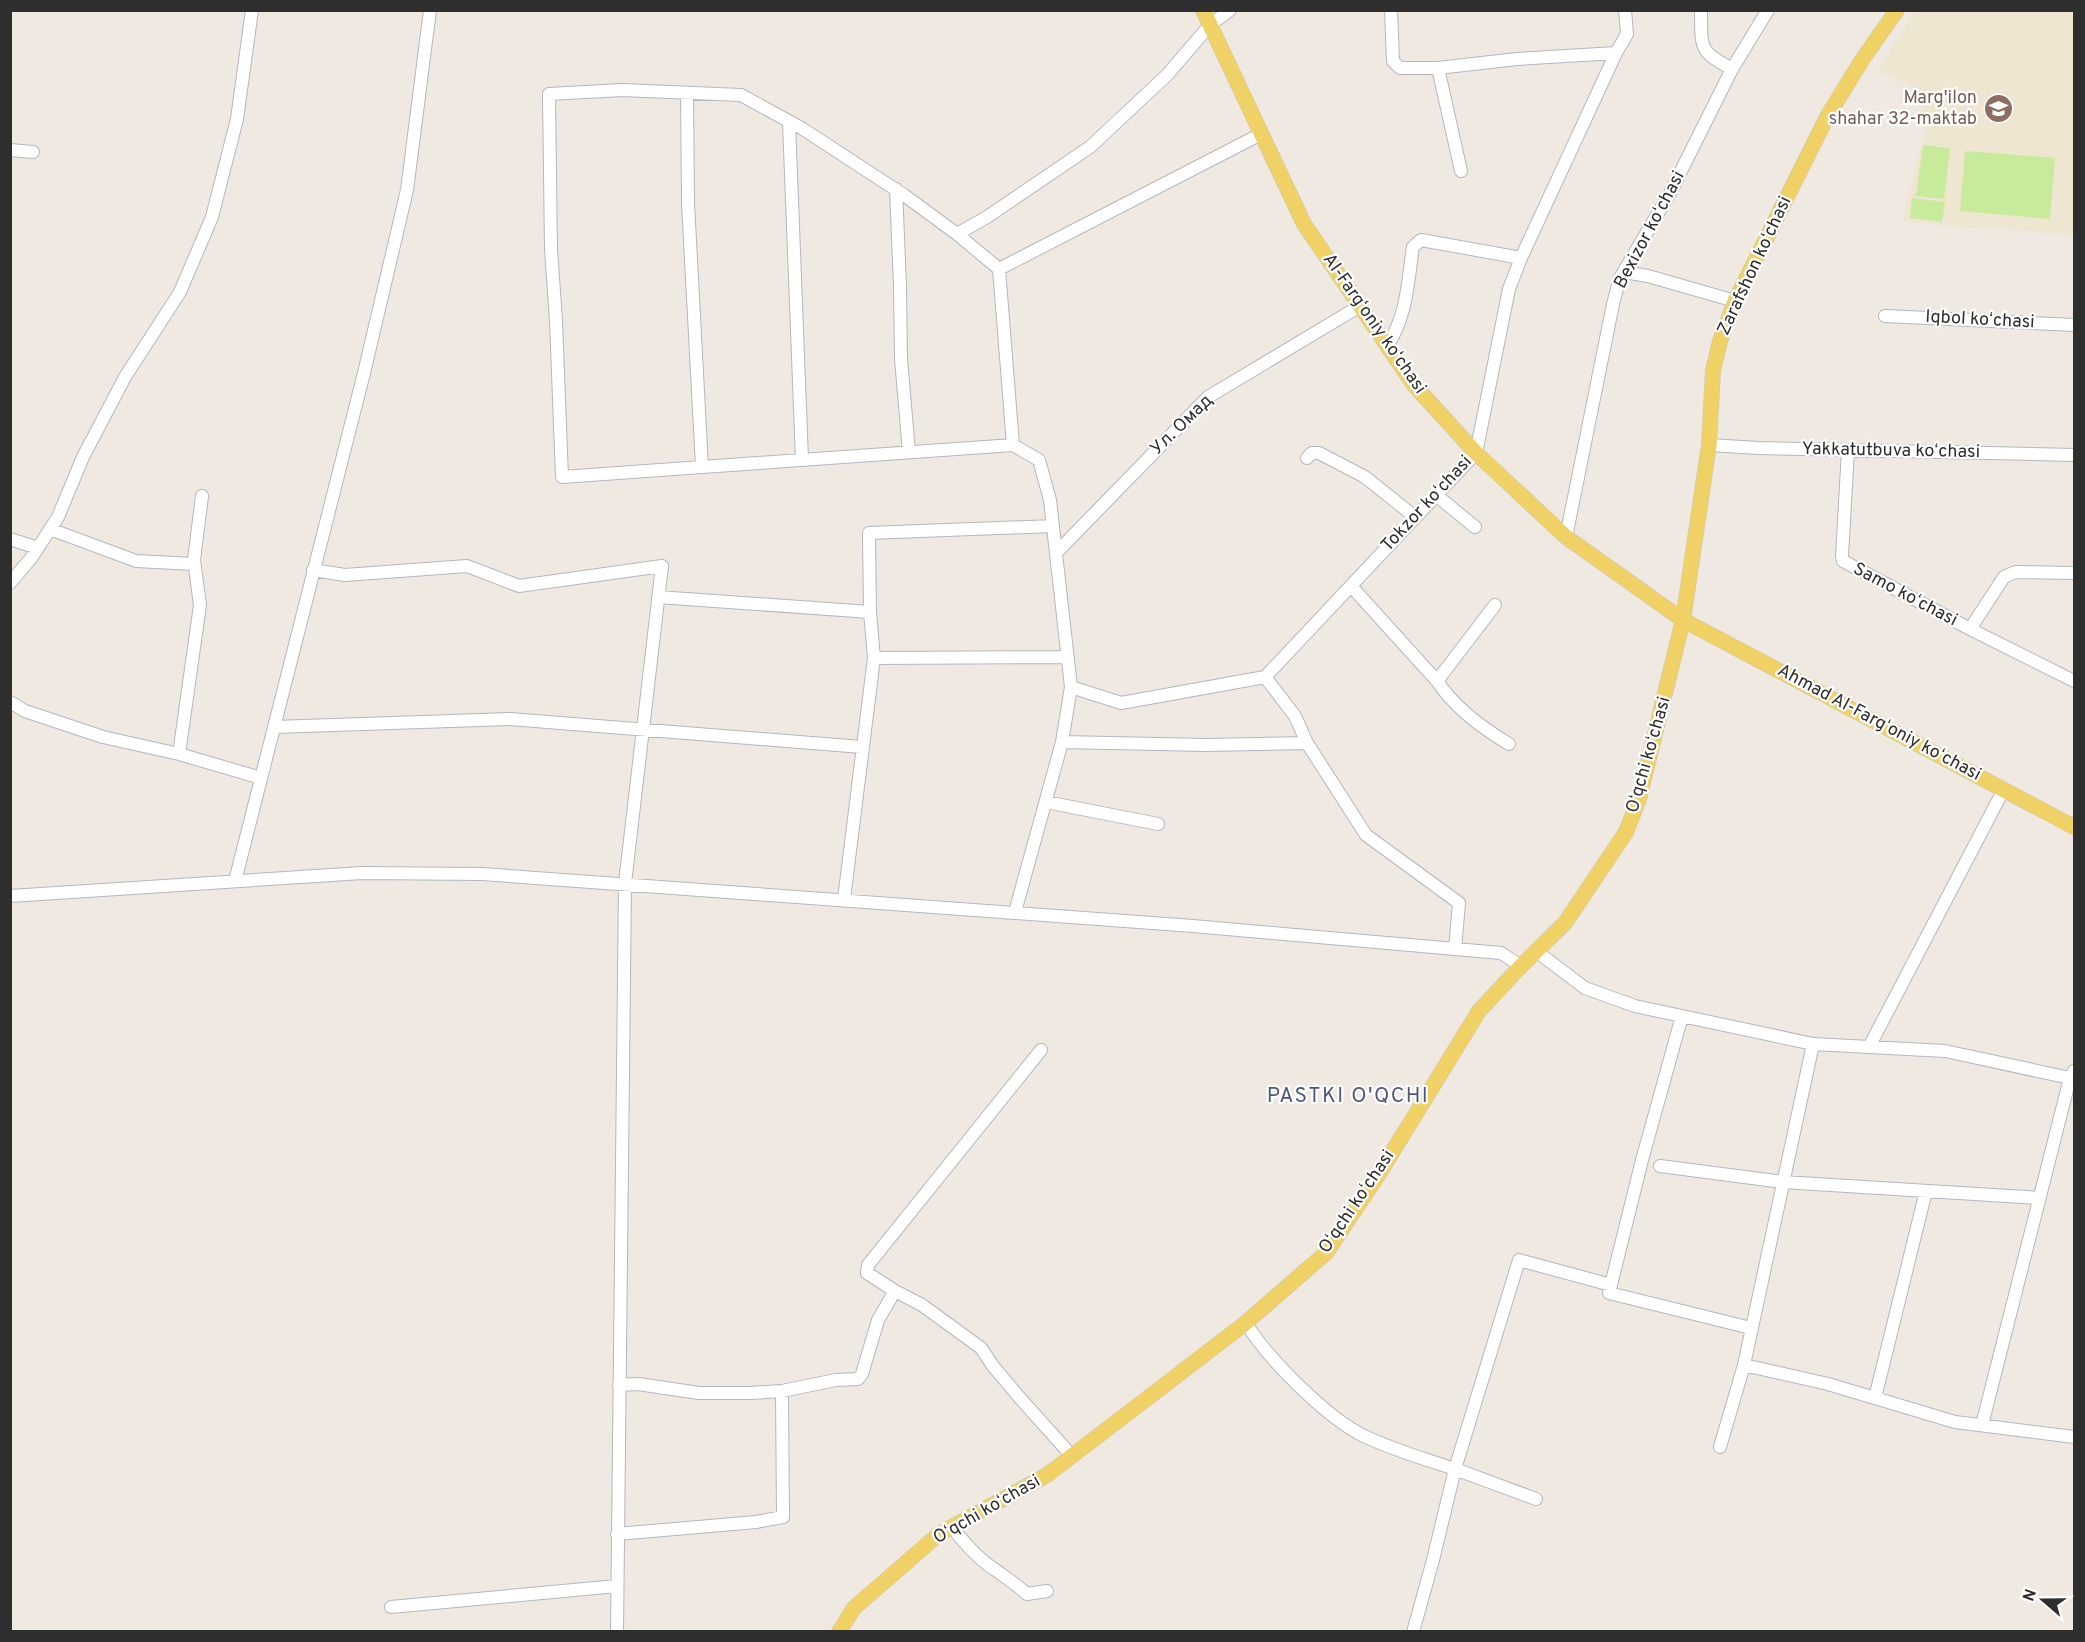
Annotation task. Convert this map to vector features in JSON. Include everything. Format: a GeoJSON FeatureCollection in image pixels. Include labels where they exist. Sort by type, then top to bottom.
{"type":"FeatureCollection","features":[{"type":"Feature","properties":{"kind":"main road","name":"Al-Fargʻoniy koʻchasi"},"geometry":{"type":"LineString","coordinates":[[1203,10],[1304,224],[1414,385],[1476,453],[1566,537],[1683,620]]}},
{"type":"Feature","properties":{"kind":"main road","name":"Zarafshon koʻchasi"},"geometry":{"type":"LineString","coordinates":[[1683,620],[1708,445],[1713,371],[1720,341],[1735,301],[1827,117],[1862,60],[1897,10]]}},
{"type":"Feature","properties":{"kind":"main road","name":"Ahmad Al-Fargʻoniy koʻchasi"},"geometry":{"type":"LineString","coordinates":[[1683,620],[2074,827]]}},
{"type":"Feature","properties":{"kind":"main road","name":"Oʻqchi koʻchasi"},"geometry":{"type":"LineString","coordinates":[[839,1632],[854,1608],[939,1534],[1047,1475],[1246,1323],[1326,1253],[1377,1177],[1479,1011],[1565,923],[1626,832],[1639,799],[1683,620]]}},
{"type":"Feature","properties":{"kind":"street"},"geometry":{"type":"LineString","coordinates":[[10,583],[38,548],[58,517],[83,457],[125,377],[180,292],[212,217],[237,119],[252,10]]}},
{"type":"Feature","properties":{"kind":"street"},"geometry":{"type":"LineString","coordinates":[[235,881],[364,373],[407,190],[430,10]]}},
{"type":"Feature","properties":{"kind":"street"},"geometry":{"type":"LineString","coordinates":[[957,234],[987,217],[1090,147],[1167,75],[1210,25],[1230,10]]}},
{"type":"Feature","properties":{"kind":"street"},"geometry":{"type":"LineString","coordinates":[[1391,10],[1393,61],[1400,68],[1438,68],[1517,58],[1616,53]]}},
{"type":"Feature","properties":{"kind":"street","name":"Tokzor koʻchasi"},"geometry":{"type":"LineString","coordinates":[[1265,677],[1476,453],[1509,289],[1521,258],[1616,53],[1627,34],[1625,10]]}},
{"type":"Feature","properties":{"kind":"street"},"geometry":{"type":"LineString","coordinates":[[1701,10],[1702,47],[1709,56],[1732,69]]}},
{"type":"Feature","properties":{"kind":"street","name":"Bexizor koʻchasi"},"geometry":{"type":"LineString","coordinates":[[1566,537],[1620,278],[1670,193],[1732,69],[1768,10]]}},
{"type":"Feature","properties":{"kind":"street"},"geometry":{"type":"LineString","coordinates":[[1438,68],[1461,171]]}},
{"type":"Feature","properties":{"kind":"street"},"geometry":{"type":"LineString","coordinates":[[1013,445],[999,269],[957,234],[896,189],[789,122],[741,95],[622,90],[549,94],[551,249],[562,477],[1013,445],[1039,460],[1050,500],[1071,687],[1062,742],[1016,912]]}},
{"type":"Feature","properties":{"kind":"street"},"geometry":{"type":"LineString","coordinates":[[687,93],[688,203],[702,467]]}},
{"type":"Feature","properties":{"kind":"street"},"geometry":{"type":"LineString","coordinates":[[789,122],[802,460]]}},
{"type":"Feature","properties":{"kind":"street"},"geometry":{"type":"LineString","coordinates":[[999,269],[1261,134]]}},
{"type":"Feature","properties":{"kind":"street"},"geometry":{"type":"LineString","coordinates":[[10,150],[33,152]]}},
{"type":"Feature","properties":{"kind":"street"},"geometry":{"type":"LineString","coordinates":[[896,189],[901,358],[909,452]]}},
{"type":"Feature","properties":{"kind":"street"},"geometry":{"type":"LineString","coordinates":[[1387,346],[1396,332],[1402,315],[1413,247],[1416,242],[1421,240],[1521,258]]}},
{"type":"Feature","properties":{"kind":"street"},"geometry":{"type":"LineString","coordinates":[[1624,272],[1648,276],[1735,301]]}},
{"type":"Feature","properties":{"kind":"street","name":"Ул. Омад"},"geometry":{"type":"LineString","coordinates":[[1056,553],[1208,397],[1360,306]]}},
{"type":"Feature","properties":{"kind":"street","name":"Iqbol koʻchasi"},"geometry":{"type":"LineString","coordinates":[[1885,316],[2074,325]]}},
{"type":"Feature","properties":{"kind":"street","name":"Yakkatutbuva koʻchasi"},"geometry":{"type":"LineString","coordinates":[[1708,445],[2074,455]]}},
{"type":"Feature","properties":{"kind":"street","name":"Samo koʻchasi"},"geometry":{"type":"LineString","coordinates":[[1848,450],[1843,561],[2074,681]]}},
{"type":"Feature","properties":{"kind":"street"},"geometry":{"type":"LineString","coordinates":[[1307,458],[1312,453],[1319,453],[1365,477],[1415,517]]}},
{"type":"Feature","properties":{"kind":"street"},"geometry":{"type":"LineString","coordinates":[[1436,495],[1475,527]]}},
{"type":"Feature","properties":{"kind":"street"},"geometry":{"type":"LineString","coordinates":[[179,754],[200,605],[194,564],[202,496]]}},
{"type":"Feature","properties":{"kind":"street"},"geometry":{"type":"LineString","coordinates":[[844,899],[874,658],[870,612],[869,532],[1053,526]]}},
{"type":"Feature","properties":{"kind":"street"},"geometry":{"type":"LineString","coordinates":[[50,529],[136,561],[194,564]]}},
{"type":"Feature","properties":{"kind":"street"},"geometry":{"type":"LineString","coordinates":[[10,539],[38,548]]}},
{"type":"Feature","properties":{"kind":"street"},"geometry":{"type":"LineString","coordinates":[[313,570],[345,575],[466,566],[519,586],[662,566],[625,883],[616,1632]]}},
{"type":"Feature","properties":{"kind":"street","name":"Samo koʻchasi"},"geometry":{"type":"LineString","coordinates":[[1970,629],[2004,577],[2009,573],[2074,573]]}},
{"type":"Feature","properties":{"kind":"street"},"geometry":{"type":"LineString","coordinates":[[1351,586],[1437,681],[1443,691],[1477,723],[1509,744]]}},
{"type":"Feature","properties":{"kind":"street"},"geometry":{"type":"LineString","coordinates":[[658,597],[870,612]]}},
{"type":"Feature","properties":{"kind":"street"},"geometry":{"type":"LineString","coordinates":[[1437,681],[1496,605]]}},
{"type":"Feature","properties":{"kind":"street"},"geometry":{"type":"LineString","coordinates":[[874,658],[1068,657]]}},
{"type":"Feature","properties":{"kind":"street"},"geometry":{"type":"LineString","coordinates":[[1071,687],[1121,703],[1265,677],[1295,716],[1307,742],[1366,835],[1459,903],[1455,949]]}},
{"type":"Feature","properties":{"kind":"street"},"geometry":{"type":"LineString","coordinates":[[10,702],[25,711],[103,737],[179,754],[261,778]]}},
{"type":"Feature","properties":{"kind":"street"},"geometry":{"type":"LineString","coordinates":[[274,727],[510,718],[862,747]]}},
{"type":"Feature","properties":{"kind":"street"},"geometry":{"type":"LineString","coordinates":[[1062,742],[1206,745],[1307,742]]}},
{"type":"Feature","properties":{"kind":"street"},"geometry":{"type":"LineString","coordinates":[[1869,1047],[2004,789]]}},
{"type":"Feature","properties":{"kind":"street"},"geometry":{"type":"LineString","coordinates":[[1046,802],[1158,824]]}},
{"type":"Feature","properties":{"kind":"street"},"geometry":{"type":"LineString","coordinates":[[10,896],[362,873],[482,874],[1016,912],[1501,953],[1521,966]]}},
{"type":"Feature","properties":{"kind":"street"},"geometry":{"type":"LineString","coordinates":[[1536,951],[1585,988],[1635,1006],[1813,1044],[1945,1051],[2072,1075],[1982,1425]]}},
{"type":"Feature","properties":{"kind":"street"},"geometry":{"type":"LineString","coordinates":[[1682,1016],[1642,1160],[1609,1293],[1751,1328]]}},
{"type":"Feature","properties":{"kind":"street"},"geometry":{"type":"LineString","coordinates":[[1720,1447],[1744,1365],[1813,1044]]}},
{"type":"Feature","properties":{"kind":"street"},"geometry":{"type":"LineString","coordinates":[[1041,1050],[868,1265],[867,1274],[922,1305],[981,1348],[1012,1390],[1072,1456]]}},
{"type":"Feature","properties":{"kind":"street"},"geometry":{"type":"LineString","coordinates":[[1660,1166],[1783,1182],[2040,1198]]}},
{"type":"Feature","properties":{"kind":"street"},"geometry":{"type":"LineString","coordinates":[[1875,1398],[1926,1191]]}},
{"type":"Feature","properties":{"kind":"street"},"geometry":{"type":"LineString","coordinates":[[1413,1632],[1434,1560],[1455,1469],[1518,1260],[1611,1285]]}},
{"type":"Feature","properties":{"kind":"street"},"geometry":{"type":"LineString","coordinates":[[619,1385],[638,1384],[699,1393],[782,1392],[836,1380],[858,1379],[862,1374],[878,1320],[895,1291]]}},
{"type":"Feature","properties":{"kind":"street"},"geometry":{"type":"LineString","coordinates":[[1246,1323],[1285,1372],[1338,1418],[1363,1435],[1536,1499]]}},
{"type":"Feature","properties":{"kind":"street"},"geometry":{"type":"LineString","coordinates":[[1744,1365],[1828,1384],[1955,1422],[2074,1437]]}},
{"type":"Feature","properties":{"kind":"street"},"geometry":{"type":"LineString","coordinates":[[617,1534],[756,1522],[783,1517],[782,1392]]}},
{"type":"Feature","properties":{"kind":"street"},"geometry":{"type":"LineString","coordinates":[[952,1527],[980,1557],[996,1571],[1014,1581],[1027,1594],[1047,1591]]}},
{"type":"Feature","properties":{"kind":"street"},"geometry":{"type":"LineString","coordinates":[[392,1607],[617,1586]]}},
{"type":"Feature","properties":{"kind":"shaded area","name":"Marg'ilon shahar 32-maktab"},"geometry":{"type":"Polygon","coordinates":[[[1915,11],[2074,11],[2074,235],[1902,222],[1926,126],[1917,89],[1877,71],[1915,11]]]}},
{"type":"Feature","properties":{"kind":"green space"},"geometry":{"type":"Polygon","coordinates":[[[1923,145],[1950,148],[1944,199],[1916,196],[1923,145]]]}},
{"type":"Feature","properties":{"kind":"green space"},"geometry":{"type":"Polygon","coordinates":[[[1965,151],[2055,158],[2050,219],[1960,211],[1965,151]]]}},
{"type":"Feature","properties":{"kind":"green space"},"geometry":{"type":"Polygon","coordinates":[[[1912,198],[1945,202],[1942,222],[1910,218],[1912,198]]]}},
{"type":"Feature","properties":{"kind":"place","name":"Marg'ilon shahar 32-maktab"},"geometry":{"type":"Point","coordinates":[1998,108]}},
{"type":"Feature","properties":{"kind":"district","name":"PASTKI O'QCHI"},"geometry":{"type":"Point","coordinates":[1348,1096]}}]}
